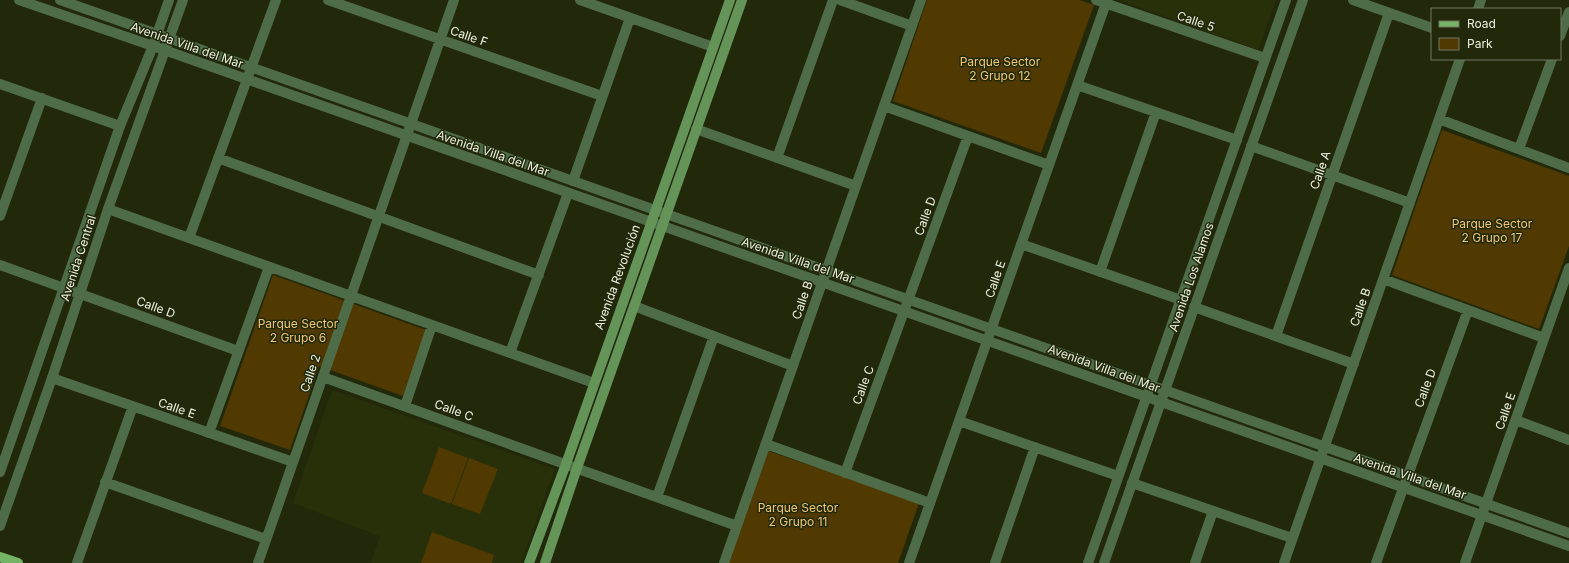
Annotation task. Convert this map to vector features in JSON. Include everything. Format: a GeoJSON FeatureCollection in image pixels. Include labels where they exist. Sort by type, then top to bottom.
{"type":"FeatureCollection","features":[{"type":"Feature","properties":{"kind":"main road","name":"Avenida Revolución"},"geometry":{"type":"LineString","coordinates":[[529,563],[566,464],[730,0]]}},
{"type":"Feature","properties":{"kind":"main road","name":"Avenida Revolución"},"geometry":{"type":"LineString","coordinates":[[545,563],[742,0]]}},
{"type":"Feature","properties":{"kind":"main road"},"geometry":{"type":"LineString","coordinates":[[0,557],[18,563]]}},
{"type":"Feature","properties":{"kind":"street","name":"Avenida Villa del Mar"},"geometry":{"type":"LineString","coordinates":[[19,0],[165,51],[249,74],[411,124],[826,271],[987,340],[1569,546]]}},
{"type":"Feature","properties":{"kind":"street","name":"Avenida Villa del Mar"},"geometry":{"type":"LineString","coordinates":[[60,0],[169,38],[249,74],[406,136],[822,283],[991,328],[1569,533]]}},
{"type":"Feature","properties":{"kind":"street","name":"Avenida Central"},"geometry":{"type":"LineString","coordinates":[[0,472],[4,447],[64,287],[120,126],[153,46],[169,0]]}},
{"type":"Feature","properties":{"kind":"street","name":"Avenida Central"},"geometry":{"type":"LineString","coordinates":[[0,526],[52,378],[108,209],[183,0]]}},
{"type":"Feature","properties":{"kind":"street"},"geometry":{"type":"LineString","coordinates":[[189,238],[276,0]]}},
{"type":"Feature","properties":{"kind":"street","name":"Calle F"},"geometry":{"type":"LineString","coordinates":[[328,0],[602,96]]}},
{"type":"Feature","properties":{"kind":"street","name":"Calle 2"},"geometry":{"type":"LineString","coordinates":[[258,563],[454,0]]}},
{"type":"Feature","properties":{"kind":"street"},"geometry":{"type":"LineString","coordinates":[[580,0],[713,47]]}},
{"type":"Feature","properties":{"kind":"street"},"geometry":{"type":"LineString","coordinates":[[777,158],[833,0]]}},
{"type":"Feature","properties":{"kind":"street"},"geometry":{"type":"LineString","coordinates":[[840,0],[912,26]]}},
{"type":"Feature","properties":{"kind":"street","name":"Calle B"},"geometry":{"type":"LineString","coordinates":[[724,563],[921,0]]}},
{"type":"Feature","properties":{"kind":"street","name":"Avenida Los Alamos"},"geometry":{"type":"LineString","coordinates":[[1088,563],[1286,0]]}},
{"type":"Feature","properties":{"kind":"street","name":"Avenida Los Alamos"},"geometry":{"type":"LineString","coordinates":[[1104,563],[1303,0]]}},
{"type":"Feature","properties":{"kind":"street"},"geometry":{"type":"LineString","coordinates":[[1353,0],[1431,28]]}},
{"type":"Feature","properties":{"kind":"street","name":"Calle 5"},"geometry":{"type":"LineString","coordinates":[[1101,2],[1265,58]]}},
{"type":"Feature","properties":{"kind":"street","name":"Calle E"},"geometry":{"type":"LineString","coordinates":[[909,563],[1077,86],[1101,2]]}},
{"type":"Feature","properties":{"kind":"street"},"geometry":{"type":"LineString","coordinates":[[1561,33],[1569,12]]}},
{"type":"Feature","properties":{"kind":"street","name":"Calle A"},"geometry":{"type":"LineString","coordinates":[[1276,336],[1389,13]]}},
{"type":"Feature","properties":{"kind":"street"},"geometry":{"type":"LineString","coordinates":[[572,181],[630,18]]}},
{"type":"Feature","properties":{"kind":"street","name":"Calle B"},"geometry":{"type":"LineString","coordinates":[[1284,563],[1460,60]]}},
{"type":"Feature","properties":{"kind":"street"},"geometry":{"type":"LineString","coordinates":[[1519,149],[1552,60]]}},
{"type":"Feature","properties":{"kind":"street"},"geometry":{"type":"LineString","coordinates":[[0,84],[120,126]]}},
{"type":"Feature","properties":{"kind":"street"},"geometry":{"type":"LineString","coordinates":[[1077,86],[1237,140]]}},
{"type":"Feature","properties":{"kind":"street"},"geometry":{"type":"LineString","coordinates":[[0,216],[42,98]]}},
{"type":"Feature","properties":{"kind":"street"},"geometry":{"type":"LineString","coordinates":[[884,106],[1049,165]]}},
{"type":"Feature","properties":{"kind":"street"},"geometry":{"type":"LineString","coordinates":[[1100,272],[1156,112]]}},
{"type":"Feature","properties":{"kind":"street"},"geometry":{"type":"LineString","coordinates":[[1440,119],[1569,168]]}},
{"type":"Feature","properties":{"kind":"street"},"geometry":{"type":"LineString","coordinates":[[696,129],[856,186]]}},
{"type":"Feature","properties":{"kind":"street","name":"Calle D"},"geometry":{"type":"LineString","coordinates":[[906,305],[968,136]]}},
{"type":"Feature","properties":{"kind":"street"},"geometry":{"type":"LineString","coordinates":[[1251,146],[1410,203]]}},
{"type":"Feature","properties":{"kind":"street"},"geometry":{"type":"LineString","coordinates":[[218,158],[539,275]]}},
{"type":"Feature","properties":{"kind":"street"},"geometry":{"type":"LineString","coordinates":[[510,353],[568,193]]}},
{"type":"Feature","properties":{"kind":"street"},"geometry":{"type":"LineString","coordinates":[[108,209],[594,383]]}},
{"type":"Feature","properties":{"kind":"street"},"geometry":{"type":"LineString","coordinates":[[1021,244],[1181,300]]}},
{"type":"Feature","properties":{"kind":"street","name":"Calle D"},"geometry":{"type":"LineString","coordinates":[[0,265],[238,351]]}},
{"type":"Feature","properties":{"kind":"street"},"geometry":{"type":"LineString","coordinates":[[209,433],[269,267]]}},
{"type":"Feature","properties":{"kind":"street","name":"Calle E"},"geometry":{"type":"LineString","coordinates":[[1466,563],[1569,268]]}},
{"type":"Feature","properties":{"kind":"street"},"geometry":{"type":"LineString","coordinates":[[1383,279],[1544,338]]}},
{"type":"Feature","properties":{"kind":"street","name":"Calle C"},"geometry":{"type":"LineString","coordinates":[[845,473],[906,305]]}},
{"type":"Feature","properties":{"kind":"street"},"geometry":{"type":"LineString","coordinates":[[634,306],[793,366]]}},
{"type":"Feature","properties":{"kind":"street"},"geometry":{"type":"LineString","coordinates":[[1194,307],[1354,364]]}},
{"type":"Feature","properties":{"kind":"street","name":"Calle D"},"geometry":{"type":"LineString","coordinates":[[1407,476],[1468,310]]}},
{"type":"Feature","properties":{"kind":"street"},"geometry":{"type":"LineString","coordinates":[[405,406],[432,325]]}},
{"type":"Feature","properties":{"kind":"street"},"geometry":{"type":"LineString","coordinates":[[657,497],[714,336]]}},
{"type":"Feature","properties":{"kind":"street","name":"Calle C"},"geometry":{"type":"LineString","coordinates":[[323,377],[577,468]]}},
{"type":"Feature","properties":{"kind":"street","name":"Calle E"},"geometry":{"type":"LineString","coordinates":[[52,378],[293,462]]}},
{"type":"Feature","properties":{"kind":"street"},"geometry":{"type":"LineString","coordinates":[[78,563],[105,482],[133,406]]}},
{"type":"Feature","properties":{"kind":"street"},"geometry":{"type":"LineString","coordinates":[[1516,420],[1569,440]]}},
{"type":"Feature","properties":{"kind":"street"},"geometry":{"type":"LineString","coordinates":[[959,421],[1118,476]]}},
{"type":"Feature","properties":{"kind":"street"},"geometry":{"type":"LineString","coordinates":[[766,444],[930,504]]}},
{"type":"Feature","properties":{"kind":"street"},"geometry":{"type":"LineString","coordinates":[[995,563],[1035,447]]}},
{"type":"Feature","properties":{"kind":"street"},"geometry":{"type":"LineString","coordinates":[[577,468],[737,526]]}},
{"type":"Feature","properties":{"kind":"street"},"geometry":{"type":"LineString","coordinates":[[1376,563],[1407,476]]}},
{"type":"Feature","properties":{"kind":"street"},"geometry":{"type":"LineString","coordinates":[[105,482],[266,539]]}},
{"type":"Feature","properties":{"kind":"street"},"geometry":{"type":"LineString","coordinates":[[1132,483],[1292,538]]}},
{"type":"Feature","properties":{"kind":"street"},"geometry":{"type":"LineString","coordinates":[[1195,563],[1213,511]]}},
{"type":"Feature","properties":{"kind":"shaded area"},"geometry":{"type":"Polygon","coordinates":[[[1119,0],[1276,0],[1258,50],[1119,0]]]}},
{"type":"Feature","properties":{"kind":"shaded area"},"geometry":{"type":"Polygon","coordinates":[[[332,390],[555,469],[521,563],[371,563],[380,536],[293,503],[332,390]]]}},
{"type":"Feature","properties":{"kind":"green space","name":"Parque Sector 2 Grupo 12"},"geometry":{"type":"Polygon","coordinates":[[[927,0],[1079,0],[1094,5],[1041,153],[893,101],[927,0]]]}},
{"type":"Feature","properties":{"kind":"green space","name":"Parque Sector 2 Grupo 17"},"geometry":{"type":"Polygon","coordinates":[[[1442,130],[1569,176],[1569,246],[1539,329],[1392,275],[1442,130]]]}},
{"type":"Feature","properties":{"kind":"green space","name":"Parque Sector 2 Grupo 6"},"geometry":{"type":"Polygon","coordinates":[[[273,275],[426,330],[403,396],[319,366],[290,450],[220,426],[273,275]]]}},
{"type":"Feature","properties":{"kind":"green space"},"geometry":{"type":"Polygon","coordinates":[[[439,447],[468,458],[451,504],[422,493],[439,447]]]}},
{"type":"Feature","properties":{"kind":"green space","name":"Parque Sector 2 Grupo 11"},"geometry":{"type":"Polygon","coordinates":[[[768,451],[919,503],[898,563],[729,563],[768,451]]]}},
{"type":"Feature","properties":{"kind":"green space"},"geometry":{"type":"Polygon","coordinates":[[[469,458],[498,469],[480,514],[452,504],[469,458]]]}},
{"type":"Feature","properties":{"kind":"green space"},"geometry":{"type":"Polygon","coordinates":[[[432,532],[494,555],[492,563],[421,563],[432,532]]]}}]}
